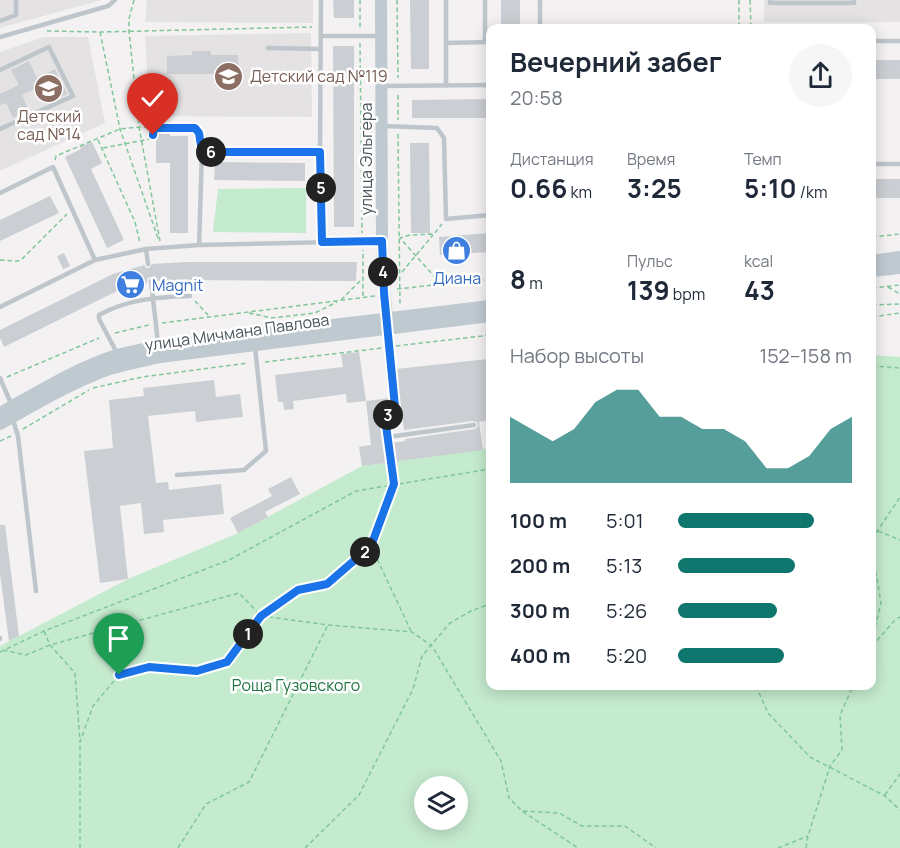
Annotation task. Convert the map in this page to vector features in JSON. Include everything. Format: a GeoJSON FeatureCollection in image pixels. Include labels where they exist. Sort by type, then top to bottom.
{"type":"FeatureCollection","features":[{"type":"Feature","properties":{"kind":"main road","name":"улица Эльгера"},"geometry":{"type":"LineString","coordinates":[[381,0],[382,241],[387,324]]}},
{"type":"Feature","properties":{"kind":"main road"},"geometry":{"type":"LineString","coordinates":[[876,260],[900,257]]}},
{"type":"Feature","properties":{"kind":"main road"},"geometry":{"type":"LineString","coordinates":[[876,271],[900,268]]}},
{"type":"Feature","properties":{"kind":"main road","name":"улица Мичмана Павлова"},"geometry":{"type":"LineString","coordinates":[[387,324],[486,307]]}},
{"type":"Feature","properties":{"kind":"main road","name":"улица Мичмана Павлова"},"geometry":{"type":"LineString","coordinates":[[0,424],[10,413],[57,381],[118,355],[387,324],[486,316]]}},
{"type":"Feature","properties":{"kind":"main road","name":"улица Мичмана Павлова"},"geometry":{"type":"LineString","coordinates":[[10,413],[86,378],[159,351]]}},
{"type":"Feature","properties":{"kind":"lane"},"geometry":{"type":"LineString","coordinates":[[0,21],[16,15],[16,0]]}},
{"type":"Feature","properties":{"kind":"lane"},"geometry":{"type":"LineString","coordinates":[[0,37],[108,6],[115,0]]}},
{"type":"Feature","properties":{"kind":"lane"},"geometry":{"type":"LineString","coordinates":[[321,0],[322,242]]}},
{"type":"Feature","properties":{"kind":"lane"},"geometry":{"type":"LineString","coordinates":[[446,0],[446,86]]}},
{"type":"Feature","properties":{"kind":"lane"},"geometry":{"type":"LineString","coordinates":[[485,0],[487,24]]}},
{"type":"Feature","properties":{"kind":"lane"},"geometry":{"type":"LineString","coordinates":[[540,0],[540,24]]}},
{"type":"Feature","properties":{"kind":"lane"},"geometry":{"type":"LineString","coordinates":[[770,0],[770,3],[854,3],[854,0]]}},
{"type":"Feature","properties":{"kind":"lane"},"geometry":{"type":"LineString","coordinates":[[321,36],[381,36]]}},
{"type":"Feature","properties":{"kind":"lane"},"geometry":{"type":"LineString","coordinates":[[876,41],[900,41]]}},
{"type":"Feature","properties":{"kind":"lane"},"geometry":{"type":"LineString","coordinates":[[446,43],[486,42]]}},
{"type":"Feature","properties":{"kind":"lane"},"geometry":{"type":"LineString","coordinates":[[0,70],[49,47],[73,96],[0,129]]}},
{"type":"Feature","properties":{"kind":"lane"},"geometry":{"type":"LineString","coordinates":[[268,48],[321,49]]}},
{"type":"Feature","properties":{"kind":"lane"},"geometry":{"type":"LineString","coordinates":[[382,86],[486,85]]}},
{"type":"Feature","properties":{"kind":"lane"},"geometry":{"type":"LineString","coordinates":[[382,126],[437,128],[444,138],[446,219],[486,215]]}},
{"type":"Feature","properties":{"kind":"lane"},"geometry":{"type":"LineString","coordinates":[[199,245],[202,152],[320,152]]}},
{"type":"Feature","properties":{"kind":"lane"},"geometry":{"type":"LineString","coordinates":[[876,164],[900,164]]}},
{"type":"Feature","properties":{"kind":"lane"},"geometry":{"type":"LineString","coordinates":[[0,193],[53,167],[95,260]]}},
{"type":"Feature","properties":{"kind":"lane"},"geometry":{"type":"LineString","coordinates":[[0,307],[95,260],[144,249],[199,245],[382,241]]}},
{"type":"Feature","properties":{"kind":"lane"},"geometry":{"type":"LineString","coordinates":[[144,249],[148,264]]}},
{"type":"Feature","properties":{"kind":"lane"},"geometry":{"type":"LineString","coordinates":[[151,282],[159,351]]}},
{"type":"Feature","properties":{"kind":"lane"},"geometry":{"type":"LineString","coordinates":[[118,355],[99,315],[114,307],[153,298],[190,296]]}},
{"type":"Feature","properties":{"kind":"lane"},"geometry":{"type":"LineString","coordinates":[[387,324],[395,407],[385,418],[388,437],[474,425]]}},
{"type":"Feature","properties":{"kind":"lane"},"geometry":{"type":"LineString","coordinates":[[177,475],[244,470],[266,452],[254,339]]}},
{"type":"Feature","properties":{"kind":"lane"},"geometry":{"type":"LineString","coordinates":[[2,378],[18,436],[36,591]]}},
{"type":"Feature","properties":{"kind":"path"},"geometry":{"type":"LineString","coordinates":[[134,0],[129,31],[139,127],[161,248]]}},
{"type":"Feature","properties":{"kind":"path"},"geometry":{"type":"LineString","coordinates":[[360,0],[360,32]]}},
{"type":"Feature","properties":{"kind":"path"},"geometry":{"type":"LineString","coordinates":[[397,0],[398,79]]}},
{"type":"Feature","properties":{"kind":"path"},"geometry":{"type":"LineString","coordinates":[[739,0],[739,24]]}},
{"type":"Feature","properties":{"kind":"path"},"geometry":{"type":"LineString","coordinates":[[750,0],[750,24]]}},
{"type":"Feature","properties":{"kind":"path"},"geometry":{"type":"LineString","coordinates":[[42,31],[100,32],[321,27]]}},
{"type":"Feature","properties":{"kind":"path"},"geometry":{"type":"LineString","coordinates":[[100,32],[120,129],[161,248]]}},
{"type":"Feature","properties":{"kind":"path"},"geometry":{"type":"LineString","coordinates":[[360,40],[362,238]]}},
{"type":"Feature","properties":{"kind":"path"},"geometry":{"type":"LineString","coordinates":[[398,89],[398,122]]}},
{"type":"Feature","properties":{"kind":"path"},"geometry":{"type":"LineString","coordinates":[[53,167],[56,156],[120,129],[139,127],[195,128],[199,133],[202,152]]}},
{"type":"Feature","properties":{"kind":"path"},"geometry":{"type":"LineString","coordinates":[[102,148],[150,139],[154,128]]}},
{"type":"Feature","properties":{"kind":"path"},"geometry":{"type":"LineString","coordinates":[[398,130],[400,310]]}},
{"type":"Feature","properties":{"kind":"path"},"geometry":{"type":"LineString","coordinates":[[98,139],[135,222],[144,249]]}},
{"type":"Feature","properties":{"kind":"path"},"geometry":{"type":"LineString","coordinates":[[0,260],[21,260],[72,209]]}},
{"type":"Feature","properties":{"kind":"path"},"geometry":{"type":"LineString","coordinates":[[400,274],[446,219]]}},
{"type":"Feature","properties":{"kind":"path"},"geometry":{"type":"LineString","coordinates":[[400,238],[410,235],[434,234]]}},
{"type":"Feature","properties":{"kind":"path"},"geometry":{"type":"LineString","coordinates":[[876,237],[900,234]]}},
{"type":"Feature","properties":{"kind":"path"},"geometry":{"type":"LineString","coordinates":[[400,238],[441,284]]}},
{"type":"Feature","properties":{"kind":"path"},"geometry":{"type":"LineString","coordinates":[[363,246],[363,297]]}},
{"type":"Feature","properties":{"kind":"path"},"geometry":{"type":"LineString","coordinates":[[245,313],[272,318],[315,313],[340,300],[363,278]]}},
{"type":"Feature","properties":{"kind":"path"},"geometry":{"type":"LineString","coordinates":[[400,289],[486,279]]}},
{"type":"Feature","properties":{"kind":"path"},"geometry":{"type":"LineString","coordinates":[[876,287],[900,285]]}},
{"type":"Feature","properties":{"kind":"path"},"geometry":{"type":"LineString","coordinates":[[886,286],[900,294]]}},
{"type":"Feature","properties":{"kind":"path"},"geometry":{"type":"LineString","coordinates":[[159,323],[378,295]]}},
{"type":"Feature","properties":{"kind":"path"},"geometry":{"type":"LineString","coordinates":[[190,296],[209,316]]}},
{"type":"Feature","properties":{"kind":"path"},"geometry":{"type":"LineString","coordinates":[[876,305],[900,304]]}},
{"type":"Feature","properties":{"kind":"path"},"geometry":{"type":"LineString","coordinates":[[876,317],[900,314]]}},
{"type":"Feature","properties":{"kind":"path"},"geometry":{"type":"LineString","coordinates":[[111,334],[153,324]]}},
{"type":"Feature","properties":{"kind":"path"},"geometry":{"type":"LineString","coordinates":[[395,346],[486,335]]}},
{"type":"Feature","properties":{"kind":"path"},"geometry":{"type":"LineString","coordinates":[[2,378],[105,336]]}},
{"type":"Feature","properties":{"kind":"path"},"geometry":{"type":"LineString","coordinates":[[404,339],[404,345]]}},
{"type":"Feature","properties":{"kind":"path"},"geometry":{"type":"LineString","coordinates":[[261,362],[386,347]]}},
{"type":"Feature","properties":{"kind":"path"},"geometry":{"type":"LineString","coordinates":[[20,431],[99,386],[142,377],[255,363]]}},
{"type":"Feature","properties":{"kind":"path"},"geometry":{"type":"LineString","coordinates":[[876,366],[900,368]]}},
{"type":"Feature","properties":{"kind":"path"},"geometry":{"type":"LineString","coordinates":[[0,441],[15,434]]}},
{"type":"Feature","properties":{"kind":"path"},"geometry":{"type":"LineString","coordinates":[[80,742],[93,706],[119,675],[149,667],[197,671],[227,662],[261,616],[298,590],[327,584],[371,546],[394,484],[388,437]]}},
{"type":"Feature","properties":{"kind":"path"},"geometry":{"type":"LineString","coordinates":[[0,652],[44,631],[228,560],[356,491],[486,471]]}},
{"type":"Feature","properties":{"kind":"path"},"geometry":{"type":"LineString","coordinates":[[876,533],[900,497]]}},
{"type":"Feature","properties":{"kind":"path"},"geometry":{"type":"LineString","coordinates":[[878,531],[900,540]]}},
{"type":"Feature","properties":{"kind":"path"},"geometry":{"type":"LineString","coordinates":[[371,546],[412,632],[432,646],[501,761],[509,798],[522,811],[578,848]]}},
{"type":"Feature","properties":{"kind":"path"},"geometry":{"type":"LineString","coordinates":[[876,576],[880,603],[876,622]]}},
{"type":"Feature","properties":{"kind":"path"},"geometry":{"type":"LineString","coordinates":[[3,650],[26,655],[50,645],[239,593],[261,616],[412,632]]}},
{"type":"Feature","properties":{"kind":"path"},"geometry":{"type":"LineString","coordinates":[[305,848],[359,795],[413,689],[422,656],[450,623],[486,605]]}},
{"type":"Feature","properties":{"kind":"path"},"geometry":{"type":"LineString","coordinates":[[876,641],[900,617]]}},
{"type":"Feature","properties":{"kind":"path"},"geometry":{"type":"LineString","coordinates":[[178,848],[206,804],[249,782],[329,625]]}},
{"type":"Feature","properties":{"kind":"path"},"geometry":{"type":"LineString","coordinates":[[44,631],[50,645],[75,673],[80,742],[80,848]]}},
{"type":"Feature","properties":{"kind":"path"},"geometry":{"type":"LineString","coordinates":[[758,690],[768,713],[810,757],[885,796],[900,810]]}},
{"type":"Feature","properties":{"kind":"path"},"geometry":{"type":"LineString","coordinates":[[806,848],[830,766],[842,750],[840,715],[851,690]]}},
{"type":"Feature","properties":{"kind":"path"},"geometry":{"type":"LineString","coordinates":[[885,796],[900,774]]}},
{"type":"Feature","properties":{"kind":"path"},"geometry":{"type":"LineString","coordinates":[[522,811],[559,813],[582,826],[625,826],[656,848]]}},
{"type":"Feature","properties":{"kind":"path"},"geometry":{"type":"LineString","coordinates":[[778,848],[808,836]]}},
{"type":"Feature","properties":{"kind":"shaded area"},"geometry":{"type":"Polygon","coordinates":[[[0,0],[102,0],[0,28],[0,0]]]}},
{"type":"Feature","properties":{"kind":"shaded area"},"geometry":{"type":"Polygon","coordinates":[[[147,0],[313,0],[313,23],[145,22],[147,0]]]}},
{"type":"Feature","properties":{"kind":"shaded area"},"geometry":{"type":"Polygon","coordinates":[[[764,0],[900,0],[900,22],[764,22],[764,0]]]}},
{"type":"Feature","properties":{"kind":"shaded area","name":"Детский сад №119"},"geometry":{"type":"Polygon","coordinates":[[[311,33],[312,117],[150,116],[145,36],[311,33]]]}},
{"type":"Feature","properties":{"kind":"shaded area","name":"Детский сад №14"},"geometry":{"type":"Polygon","coordinates":[[[44,37],[88,37],[105,123],[0,171],[0,52],[44,37]]]}},
{"type":"Feature","properties":{"kind":"green space"},"geometry":{"type":"Polygon","coordinates":[[[306,188],[306,233],[213,232],[218,189],[306,188]]]}},
{"type":"Feature","properties":{"kind":"green space","name":"Роща Гузовского"},"geometry":{"type":"Polygon","coordinates":[[[876,355],[900,357],[900,848],[0,848],[0,646],[128,579],[238,533],[362,466],[486,449],[486,690],[876,690],[876,355]]]}},
{"type":"Feature","properties":{"kind":"building"},"geometry":{"type":"Polygon","coordinates":[[[333,0],[354,0],[354,18],[334,18],[333,0]]]}},
{"type":"Feature","properties":{"kind":"building"},"geometry":{"type":"Polygon","coordinates":[[[410,0],[429,0],[429,69],[411,69],[410,0]]]}},
{"type":"Feature","properties":{"kind":"building"},"geometry":{"type":"Polygon","coordinates":[[[501,0],[520,0],[520,24],[501,24],[501,0]]]}},
{"type":"Feature","properties":{"kind":"building"},"geometry":{"type":"Polygon","coordinates":[[[333,46],[354,46],[354,227],[334,227],[333,46]]]}},
{"type":"Feature","properties":{"kind":"building"},"geometry":{"type":"Polygon","coordinates":[[[192,51],[211,51],[211,55],[238,55],[238,74],[167,74],[167,56],[192,55],[192,51]]]}},
{"type":"Feature","properties":{"kind":"building"},"geometry":{"type":"Polygon","coordinates":[[[876,60],[900,60],[900,79],[876,79],[876,60]]]}},
{"type":"Feature","properties":{"kind":"building"},"geometry":{"type":"Polygon","coordinates":[[[29,61],[37,78],[55,69],[67,94],[50,102],[42,86],[22,95],[29,111],[13,118],[6,103],[0,105],[0,94],[19,85],[11,70],[29,61]]]}},
{"type":"Feature","properties":{"kind":"building"},"geometry":{"type":"Polygon","coordinates":[[[486,99],[486,118],[412,118],[412,100],[486,99]]]}},
{"type":"Feature","properties":{"kind":"building"},"geometry":{"type":"Polygon","coordinates":[[[156,132],[170,132],[170,136],[188,136],[188,233],[170,233],[170,163],[156,163],[156,132]]]}},
{"type":"Feature","properties":{"kind":"building"},"geometry":{"type":"Polygon","coordinates":[[[92,142],[102,163],[91,169],[124,240],[107,248],[65,157],[92,142]]]}},
{"type":"Feature","properties":{"kind":"building"},"geometry":{"type":"Polygon","coordinates":[[[410,143],[429,143],[430,233],[411,233],[410,143]]]}},
{"type":"Feature","properties":{"kind":"building"},"geometry":{"type":"Polygon","coordinates":[[[215,162],[305,163],[305,181],[214,180],[215,162]]]}},
{"type":"Feature","properties":{"kind":"building"},"geometry":{"type":"Polygon","coordinates":[[[876,179],[900,179],[900,198],[876,198],[876,179]]]}},
{"type":"Feature","properties":{"kind":"building"},"geometry":{"type":"Polygon","coordinates":[[[50,196],[59,213],[0,241],[0,220],[50,196]]]}},
{"type":"Feature","properties":{"kind":"building"},"geometry":{"type":"Polygon","coordinates":[[[486,233],[486,252],[440,255],[439,237],[486,233]]]}},
{"type":"Feature","properties":{"kind":"building"},"geometry":{"type":"Polygon","coordinates":[[[64,253],[70,266],[63,269],[57,256],[64,253]]]}},
{"type":"Feature","properties":{"kind":"building"},"geometry":{"type":"Polygon","coordinates":[[[357,262],[356,281],[156,281],[150,277],[147,283],[119,290],[4,347],[0,338],[0,330],[113,274],[144,265],[149,268],[152,264],[357,262]]]}},
{"type":"Feature","properties":{"kind":"building"},"geometry":{"type":"Polygon","coordinates":[[[359,352],[366,401],[347,403],[346,394],[293,401],[294,409],[284,410],[283,402],[278,402],[275,375],[343,367],[341,354],[359,352]]]}},
{"type":"Feature","properties":{"kind":"building"},"geometry":{"type":"Polygon","coordinates":[[[486,359],[486,421],[479,422],[483,450],[362,466],[359,447],[371,445],[366,401],[390,398],[390,405],[386,410],[380,411],[384,444],[475,429],[478,426],[477,422],[473,421],[404,430],[401,408],[399,408],[396,369],[486,359]]]}},
{"type":"Feature","properties":{"kind":"building"},"geometry":{"type":"Polygon","coordinates":[[[214,380],[216,397],[240,394],[243,417],[196,422],[195,411],[148,416],[156,483],[168,482],[169,490],[221,484],[224,514],[163,520],[164,532],[144,534],[141,503],[120,506],[128,579],[100,583],[84,451],[113,448],[109,400],[144,396],[143,388],[214,380]]]}},
{"type":"Feature","properties":{"kind":"building"},"geometry":{"type":"Polygon","coordinates":[[[291,477],[300,494],[265,512],[268,517],[238,533],[230,518],[272,496],[268,489],[291,477]]]}},
{"type":"Feature","properties":{"kind":"building"},"geometry":{"type":"Polygon","coordinates":[[[0,525],[5,525],[19,636],[9,641],[0,574],[0,525]]]}},
{"type":"Feature","properties":{"kind":"place","name":"Детский сад №119"},"geometry":{"type":"Point","coordinates":[229,76]}},
{"type":"Feature","properties":{"kind":"place","name":"Детский сад №14"},"geometry":{"type":"Point","coordinates":[49,88]}},
{"type":"Feature","properties":{"kind":"place","name":"Диана"},"geometry":{"type":"Point","coordinates":[457,250]}},
{"type":"Feature","properties":{"kind":"place","name":"Magnit"},"geometry":{"type":"Point","coordinates":[131,285]}},
{"type":"Feature","properties":{"kind":"route"},"geometry":{"type":"LineString","coordinates":[[119,675],[149,667],[197,671],[227,662],[261,616],[298,590],[327,584],[371,546],[394,484],[385,418],[395,407],[384,293],[382,241],[322,242],[320,152],[202,152],[199,133],[195,128],[154,128],[153,135]]}}]}
